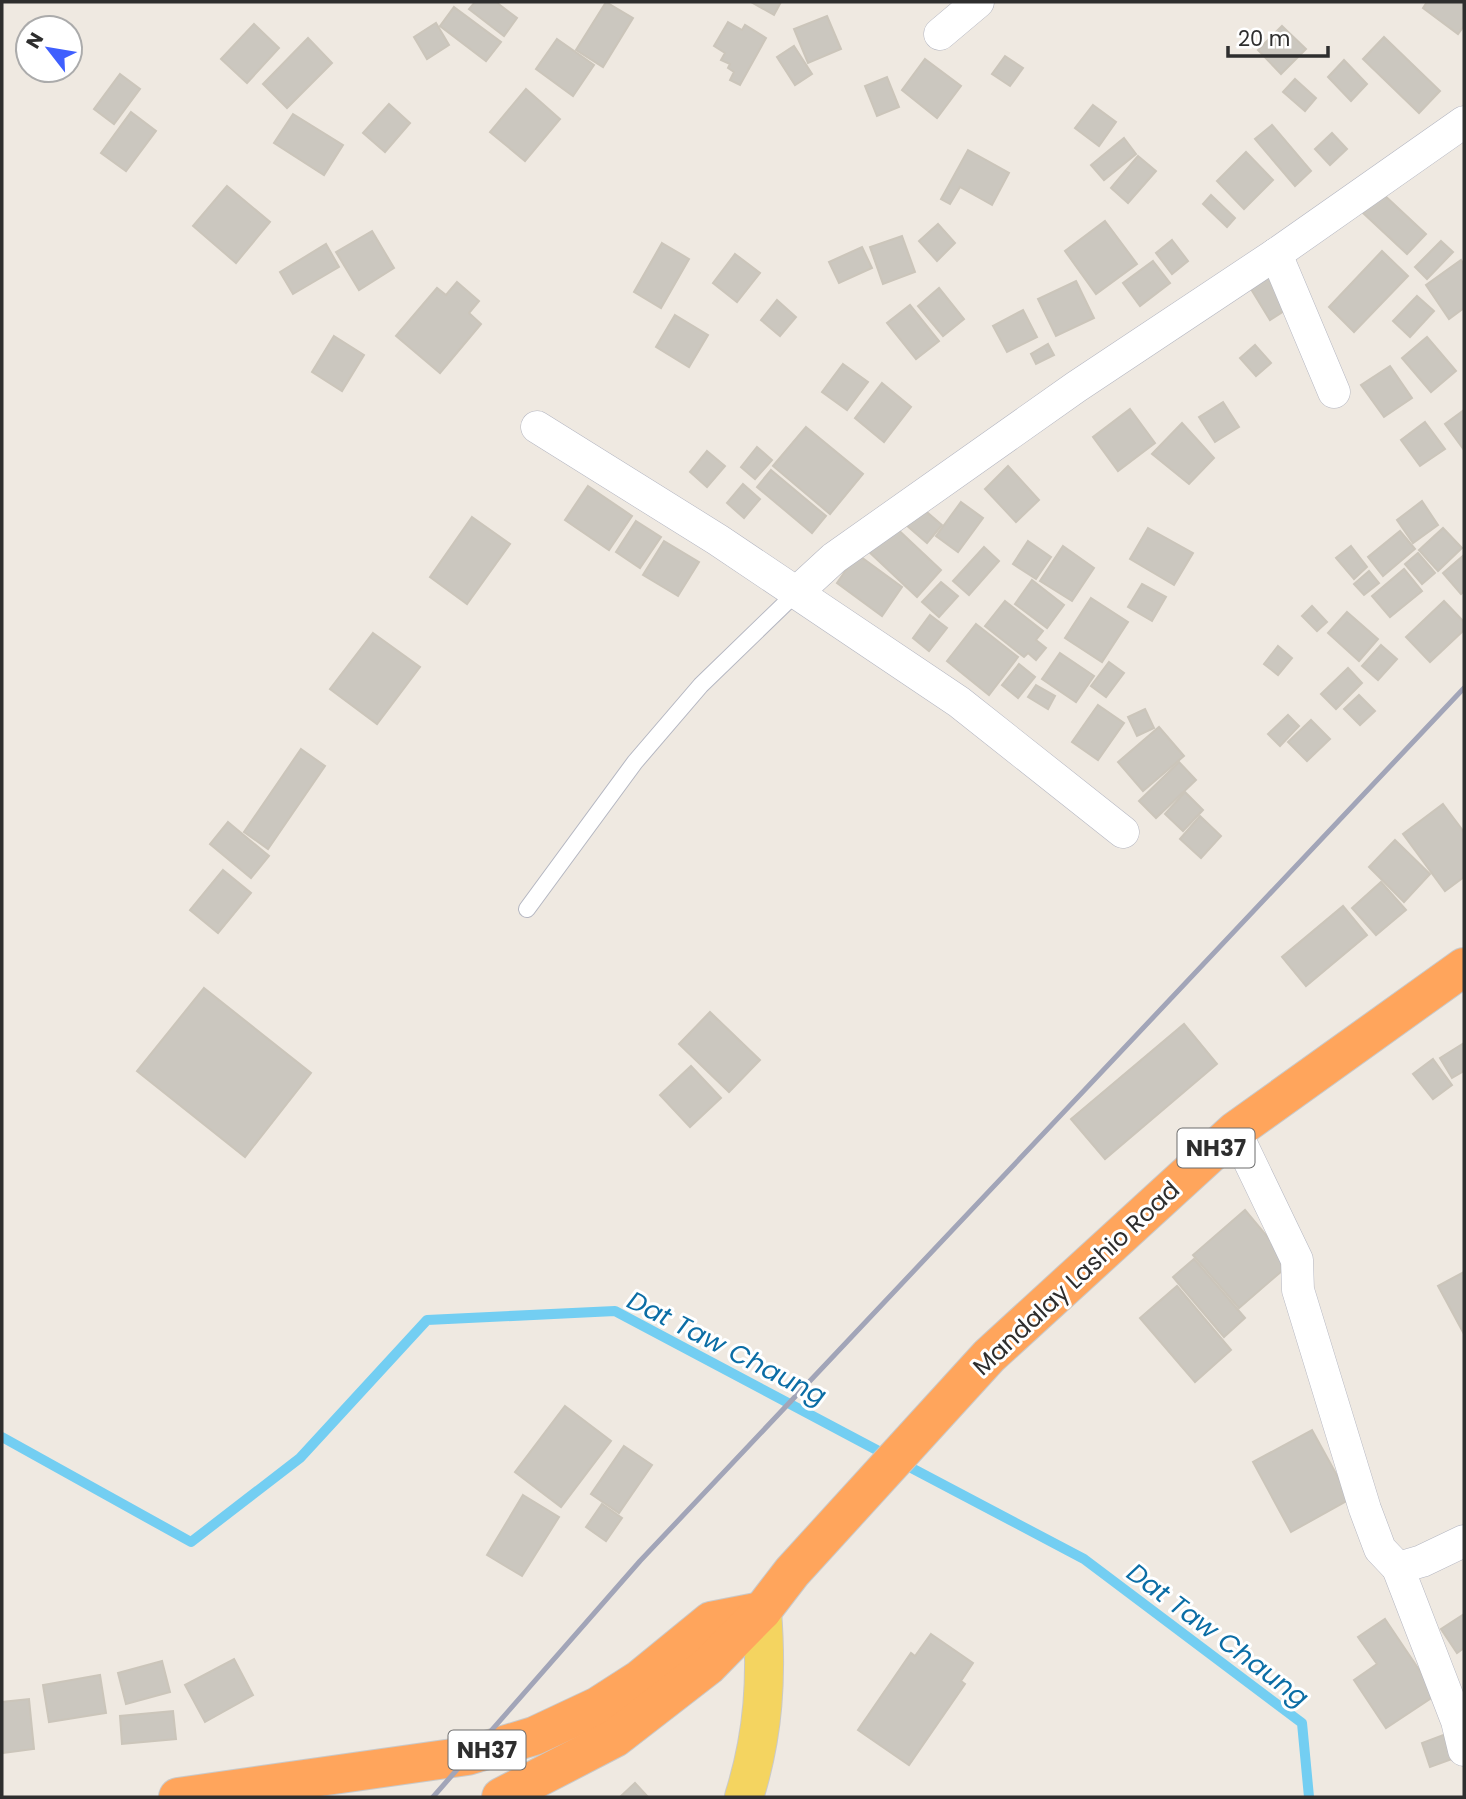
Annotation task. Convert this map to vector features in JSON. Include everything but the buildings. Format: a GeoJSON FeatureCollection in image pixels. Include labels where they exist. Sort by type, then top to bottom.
{"type":"FeatureCollection","features":[{"type":"Feature","properties":{"kind":"highway","name":"Mandalay Lashio Road"},"geometry":{"type":"LineString","coordinates":[[501,1797],[615,1738],[708,1666],[762,1611],[792,1572],[989,1356],[1235,1130],[1464,967]]}},
{"type":"Feature","properties":{"kind":"highway","name":"NH37"},"geometry":{"type":"LineString","coordinates":[[178,1797],[467,1756],[534,1736],[598,1706],[640,1679],[711,1621],[762,1611]]}},
{"type":"Feature","properties":{"kind":"main road"},"geometry":{"type":"LineString","coordinates":[[744,1797],[762,1728],[766,1661],[762,1611]]}},
{"type":"Feature","properties":{"kind":"street"},"geometry":{"type":"LineString","coordinates":[[940,34],[978,2]]}},
{"type":"Feature","properties":{"kind":"street"},"geometry":{"type":"LineString","coordinates":[[796,593],[834,558],[1054,402],[1276,254],[1464,122]]}},
{"type":"Feature","properties":{"kind":"street"},"geometry":{"type":"LineString","coordinates":[[1276,254],[1334,392]]}},
{"type":"Feature","properties":{"kind":"street"},"geometry":{"type":"LineString","coordinates":[[537,427],[718,540],[959,702],[1123,832]]}},
{"type":"Feature","properties":{"kind":"street"},"geometry":{"type":"LineString","coordinates":[[1235,1130],[1297,1260],[1298,1290],[1364,1509],[1380,1549],[1398,1568],[1457,1721],[1464,1750]]}},
{"type":"Feature","properties":{"kind":"street"},"geometry":{"type":"LineString","coordinates":[[1398,1568],[1422,1561],[1464,1541]]}},
{"type":"Feature","properties":{"kind":"lane"},"geometry":{"type":"LineString","coordinates":[[527,909],[635,762],[701,685],[796,593]]}},
{"type":"Feature","properties":{"kind":"waterway","name":"Dat Taw Chaung"},"geometry":{"type":"LineString","coordinates":[[2,1437],[191,1542],[300,1458],[427,1320],[615,1311],[888,1456]]}},
{"type":"Feature","properties":{"kind":"waterway","name":"Dat Taw Chaung"},"geometry":{"type":"LineString","coordinates":[[902,1463],[1084,1559],[1302,1723],[1309,1797]]}},
{"type":"Feature","properties":{"kind":"railway"},"geometry":{"type":"LineString","coordinates":[[433,1797],[640,1561],[1464,688]]}}]}
